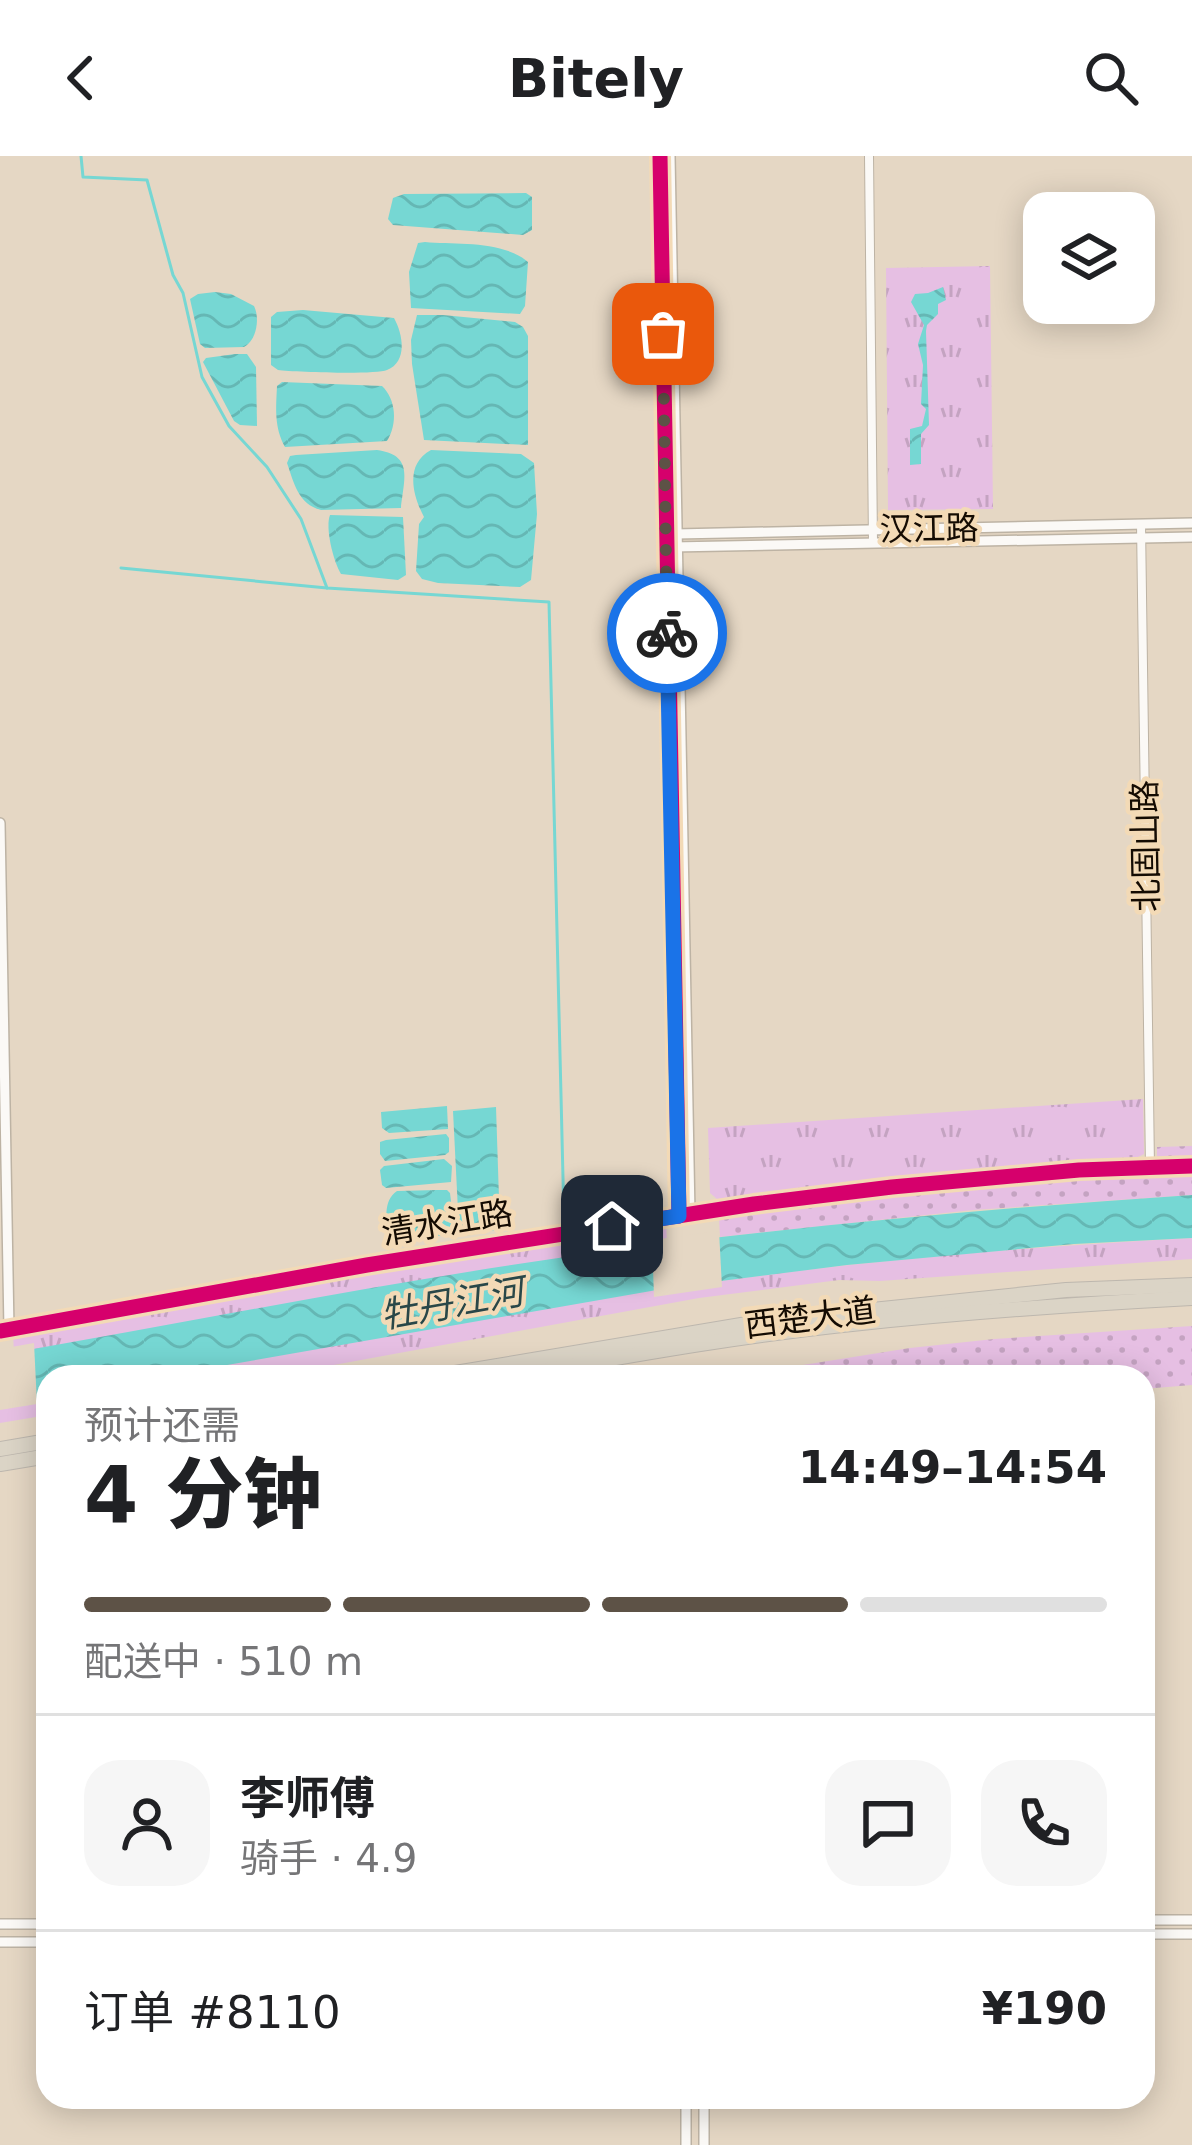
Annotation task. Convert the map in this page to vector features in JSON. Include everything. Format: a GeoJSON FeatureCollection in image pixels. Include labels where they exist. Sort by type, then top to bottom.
{"type":"FeatureCollection","features":[{"type":"Feature","properties":{"kind":"highway","name":"西楚大道"},"geometry":{"type":"LineString","coordinates":[[503,1365],[765,1321],[1066,1290],[1192,1285]]}},
{"type":"Feature","properties":{"kind":"highway","name":"西楚大道"},"geometry":{"type":"LineString","coordinates":[[577,1365],[850,1324],[1192,1298]]}},
{"type":"Feature","properties":{"kind":"highway"},"geometry":{"type":"LineString","coordinates":[[0,1449],[36,1443]]}},
{"type":"Feature","properties":{"kind":"highway"},"geometry":{"type":"LineString","coordinates":[[0,1464],[36,1458]]}},
{"type":"Feature","properties":{"kind":"street"},"geometry":{"type":"LineString","coordinates":[[660,156],[671,534]]}},
{"type":"Feature","properties":{"kind":"street"},"geometry":{"type":"LineString","coordinates":[[670,156],[671,547],[684,1215]]}},
{"type":"Feature","properties":{"kind":"street"},"geometry":{"type":"LineString","coordinates":[[869,156],[873,543]]}},
{"type":"Feature","properties":{"kind":"street","name":"汉江路"},"geometry":{"type":"LineString","coordinates":[[671,534],[1192,523]]}},
{"type":"Feature","properties":{"kind":"street","name":"北固山路"},"geometry":{"type":"LineString","coordinates":[[1141,524],[1150,1167]]}},
{"type":"Feature","properties":{"kind":"street","name":"汉江路"},"geometry":{"type":"LineString","coordinates":[[671,547],[1192,537]]}},
{"type":"Feature","properties":{"kind":"street"},"geometry":{"type":"LineString","coordinates":[[0,823],[5,1330]]}},
{"type":"Feature","properties":{"kind":"street","name":"清水江路"},"geometry":{"type":"LineString","coordinates":[[5,1330],[367,1265],[892,1186],[1192,1166]]}},
{"type":"Feature","properties":{"kind":"street"},"geometry":{"type":"LineString","coordinates":[[1155,1920],[1192,1920]]}},
{"type":"Feature","properties":{"kind":"street"},"geometry":{"type":"LineString","coordinates":[[0,1924],[36,1924]]}},
{"type":"Feature","properties":{"kind":"street"},"geometry":{"type":"LineString","coordinates":[[1155,1934],[1192,1934]]}},
{"type":"Feature","properties":{"kind":"street"},"geometry":{"type":"LineString","coordinates":[[0,1942],[36,1942]]}},
{"type":"Feature","properties":{"kind":"street"},"geometry":{"type":"LineString","coordinates":[[686,2109],[686,2145]]}},
{"type":"Feature","properties":{"kind":"street"},"geometry":{"type":"LineString","coordinates":[[704,2109],[704,2145]]}},
{"type":"Feature","properties":{"kind":"green space"},"geometry":{"type":"Polygon","coordinates":[[[990,266],[993,509],[888,510],[886,268],[990,266]]]}},
{"type":"Feature","properties":{"kind":"green space"},"geometry":{"type":"Polygon","coordinates":[[[1143,1099],[1144,1154],[1136,1158],[717,1199],[710,1193],[708,1128],[1143,1099]]]}},
{"type":"Feature","properties":{"kind":"green space"},"geometry":{"type":"Polygon","coordinates":[[[1192,1146],[1192,1195],[973,1210],[720,1237],[718,1199],[976,1172],[1157,1161],[1157,1147],[1192,1146]]]}},
{"type":"Feature","properties":{"kind":"green space"},"geometry":{"type":"Polygon","coordinates":[[[666,1220],[667,1244],[425,1280],[14,1353],[13,1333],[666,1220]]]}},
{"type":"Feature","properties":{"kind":"green space"},"geometry":{"type":"Polygon","coordinates":[[[1192,1238],[1192,1259],[839,1280],[699,1298],[333,1365],[225,1365],[547,1307],[741,1278],[1192,1238]]]}},
{"type":"Feature","properties":{"kind":"green space"},"geometry":{"type":"Polygon","coordinates":[[[1192,1326],[1192,1385],[1155,1388],[1155,1365],[803,1365],[994,1339],[1192,1326]]]}},
{"type":"Feature","properties":{"kind":"green space"},"geometry":{"type":"Polygon","coordinates":[[[36,1398],[36,1417],[0,1423],[0,1404],[36,1398]]]}},
{"type":"Feature","properties":{"kind":"water"},"geometry":{"type":"Polygon","coordinates":[[[526,193],[532,197],[532,230],[523,235],[393,225],[388,219],[393,198],[404,194],[526,193]]]}},
{"type":"Feature","properties":{"kind":"water"},"geometry":{"type":"Polygon","coordinates":[[[418,243],[492,247],[528,262],[525,306],[520,314],[411,308],[409,272],[418,243]]]}},
{"type":"Feature","properties":{"kind":"water"},"geometry":{"type":"Polygon","coordinates":[[[943,287],[946,300],[938,304],[938,314],[926,331],[929,425],[921,434],[921,464],[910,465],[910,429],[922,426],[926,409],[921,404],[923,365],[918,344],[924,325],[911,302],[915,294],[943,287]]]}},
{"type":"Feature","properties":{"kind":"water"},"geometry":{"type":"Polygon","coordinates":[[[215,292],[254,306],[256,328],[244,347],[205,348],[200,344],[190,299],[215,292]]]}},
{"type":"Feature","properties":{"kind":"water"},"geometry":{"type":"Polygon","coordinates":[[[277,312],[394,318],[401,339],[398,361],[380,372],[278,370],[271,365],[271,317],[277,312]]]}},
{"type":"Feature","properties":{"kind":"water"},"geometry":{"type":"Polygon","coordinates":[[[417,315],[515,322],[523,327],[528,336],[528,445],[424,440],[412,364],[417,315]]]}},
{"type":"Feature","properties":{"kind":"water"},"geometry":{"type":"Polygon","coordinates":[[[247,354],[256,367],[257,426],[234,421],[203,362],[247,354]]]}},
{"type":"Feature","properties":{"kind":"water"},"geometry":{"type":"Polygon","coordinates":[[[282,382],[382,386],[393,405],[391,434],[387,441],[285,447],[276,417],[277,386],[282,382]]]}},
{"type":"Feature","properties":{"kind":"water"},"geometry":{"type":"Polygon","coordinates":[[[377,450],[402,463],[401,508],[313,507],[298,492],[287,463],[296,455],[377,450]]]}},
{"type":"Feature","properties":{"kind":"water"},"geometry":{"type":"Polygon","coordinates":[[[431,450],[521,454],[534,463],[537,514],[531,580],[520,587],[422,579],[416,571],[419,524],[424,517],[413,480],[417,463],[431,450]]]}},
{"type":"Feature","properties":{"kind":"water"},"geometry":{"type":"Polygon","coordinates":[[[330,515],[403,517],[406,575],[398,580],[341,574],[331,544],[330,515]]]}},
{"type":"Feature","properties":{"kind":"water"},"geometry":{"type":"Polygon","coordinates":[[[447,1106],[448,1129],[389,1133],[382,1128],[381,1112],[447,1106]]]}},
{"type":"Feature","properties":{"kind":"water"},"geometry":{"type":"Polygon","coordinates":[[[496,1107],[500,1229],[466,1236],[459,1231],[453,1111],[496,1107]]]}},
{"type":"Feature","properties":{"kind":"water"},"geometry":{"type":"Polygon","coordinates":[[[446,1134],[449,1152],[445,1155],[385,1161],[380,1154],[380,1142],[386,1140],[446,1134]]]}},
{"type":"Feature","properties":{"kind":"water"},"geometry":{"type":"Polygon","coordinates":[[[444,1159],[452,1166],[451,1182],[382,1185],[384,1166],[444,1159]]]}},
{"type":"Feature","properties":{"kind":"water"},"geometry":{"type":"Polygon","coordinates":[[[447,1190],[455,1234],[388,1238],[386,1212],[392,1195],[447,1190]]]}},
{"type":"Feature","properties":{"kind":"water","name":"牡丹江河"},"geometry":{"type":"Polygon","coordinates":[[[1192,1195],[1192,1238],[847,1265],[674,1287],[227,1365],[36,1365],[36,1398],[0,1404],[0,1355],[527,1263],[970,1212],[1192,1195]]]}},
{"type":"Feature","properties":{"kind":"pier"},"geometry":{"type":"Polygon","coordinates":[[[719,1231],[722,1287],[654,1297],[652,1240],[719,1231]]]}},
{"type":"Feature","properties":{"kind":"pier"},"geometry":{"type":"Polygon","coordinates":[[[34,1343],[36,1404],[0,1410],[0,1349],[34,1343]]]}},
{"type":"Feature","properties":{"kind":"waterway"},"geometry":{"type":"LineString","coordinates":[[81,156],[83,177],[147,180],[173,275],[183,293],[202,377],[229,426],[267,467],[301,519],[327,588]]}},
{"type":"Feature","properties":{"kind":"waterway"},"geometry":{"type":"LineString","coordinates":[[121,568],[327,588],[549,602],[564,1219]]}},
{"type":"Feature","properties":{"kind":"cycle path"},"geometry":{"type":"LineString","coordinates":[[660,156],[679,1216]]}},
{"type":"Feature","properties":{"kind":"cycle path"},"geometry":{"type":"LineString","coordinates":[[0,1331],[367,1265],[754,1204],[1079,1170],[1192,1166]]}},
{"type":"Feature","properties":{"kind":"way so far"},"geometry":{"type":"LineString","coordinates":[[663,334],[667,633]]}},
{"type":"Feature","properties":{"kind":"route"},"geometry":{"type":"LineString","coordinates":[[612,1226],[679,1216],[667,633]]}}]}
